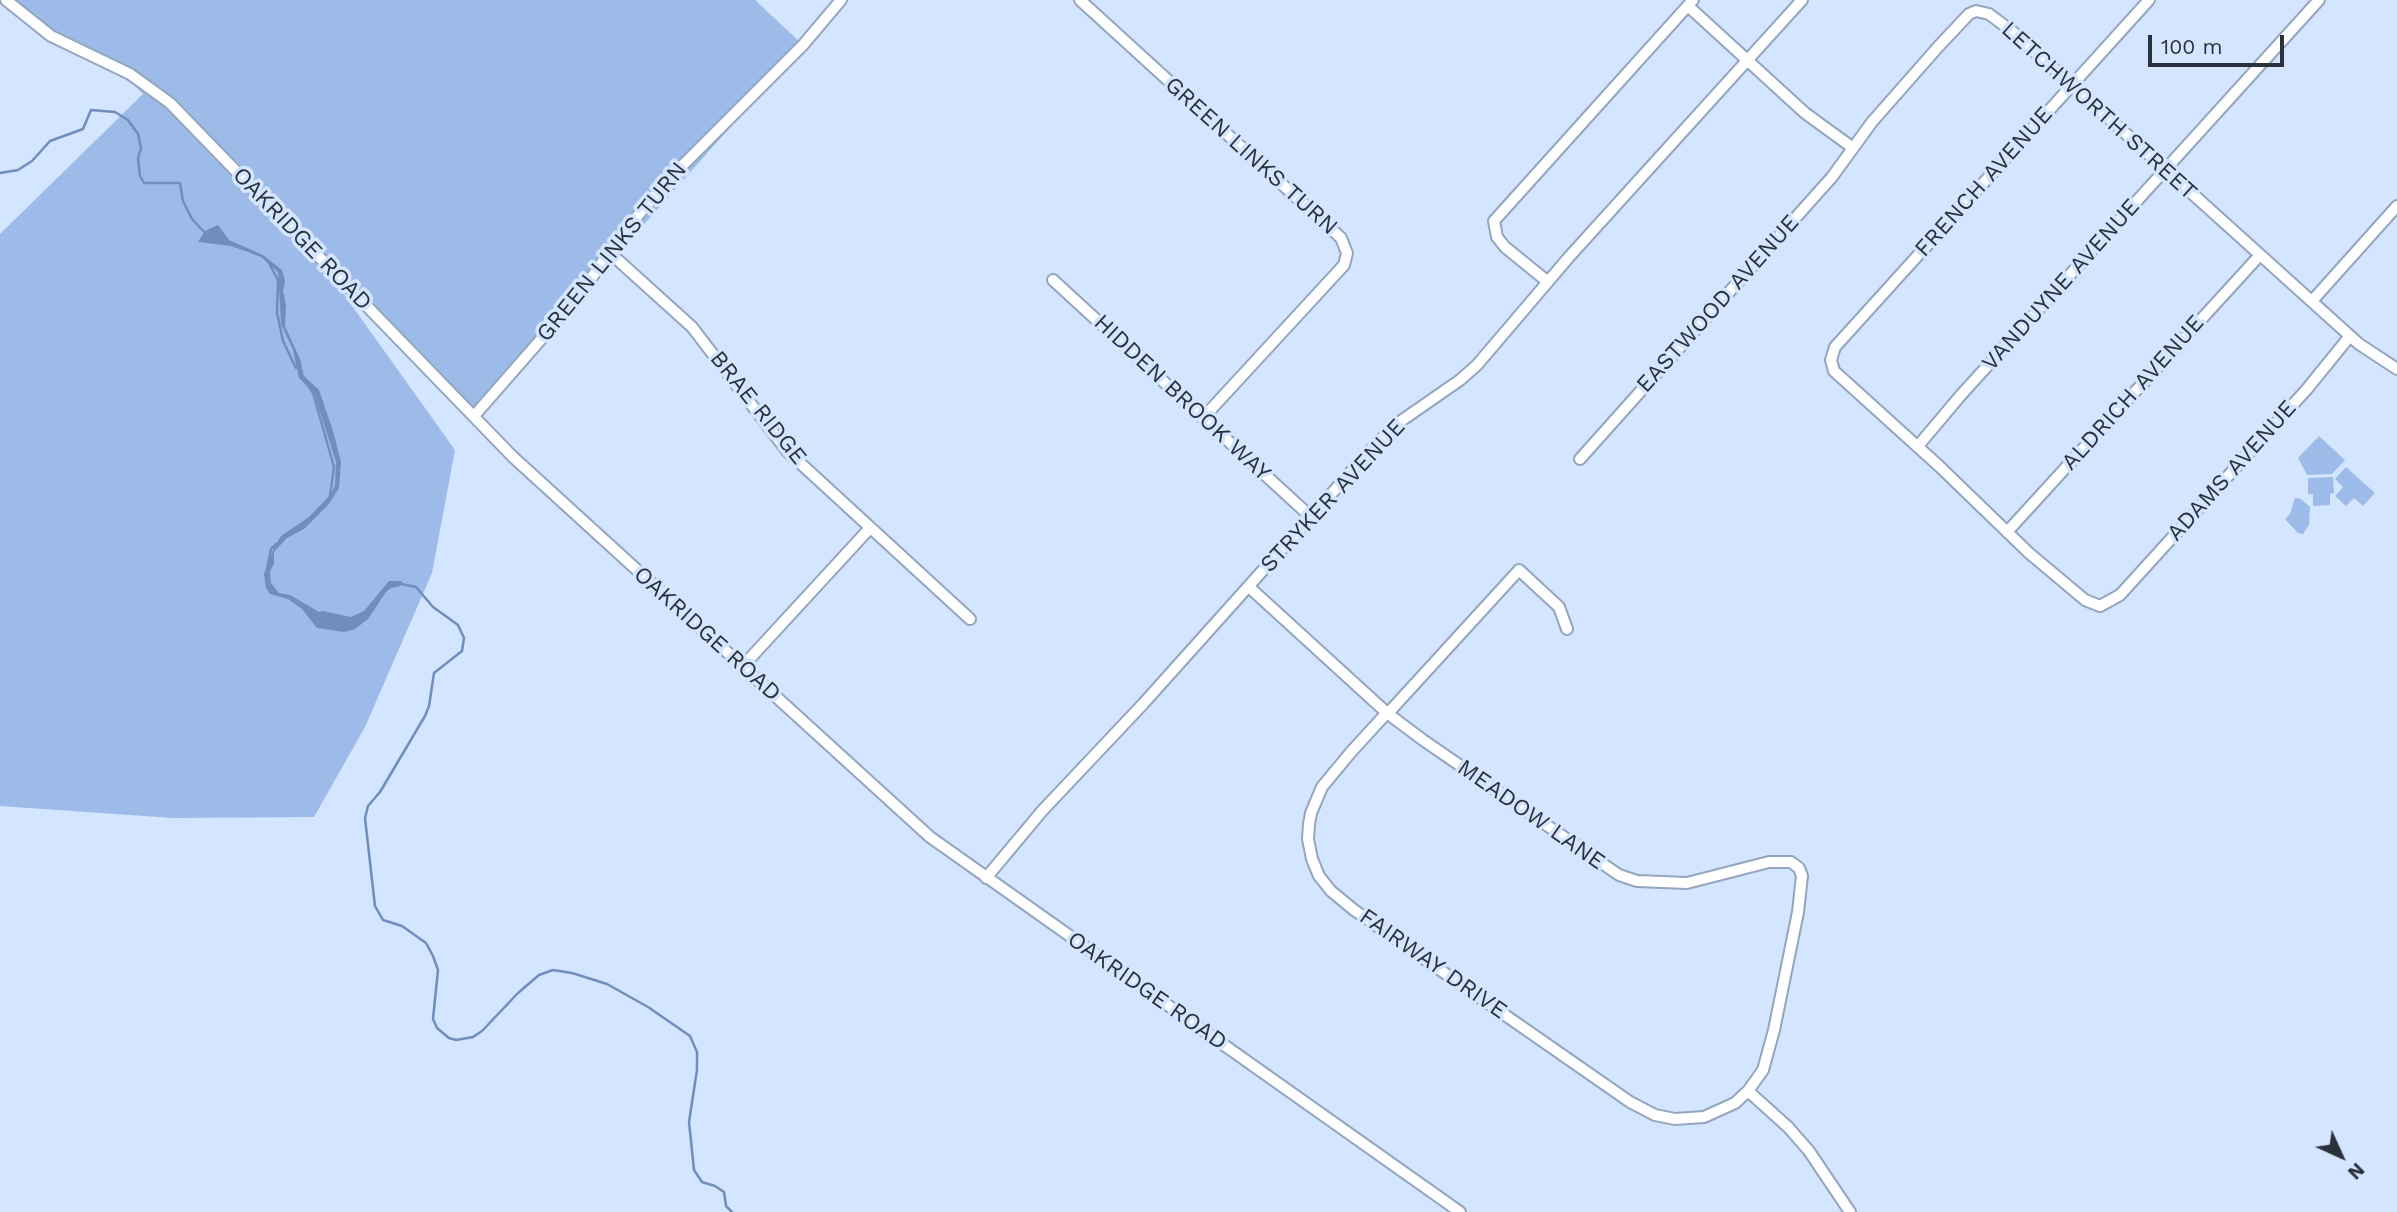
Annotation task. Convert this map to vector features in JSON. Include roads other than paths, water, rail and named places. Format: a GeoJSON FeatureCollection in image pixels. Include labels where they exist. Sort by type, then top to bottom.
{"type":"FeatureCollection","features":[{"type":"Feature","properties":{"kind":"street","name":"OAKRIDGE ROAD"},"geometry":{"type":"LineString","coordinates":[[6,0],[51,36],[130,75],[170,103],[540,482],[930,837],[1460,1212]]}},
{"type":"Feature","properties":{"kind":"street","name":"GREEN LINKS TURN"},"geometry":{"type":"LineString","coordinates":[[474,416],[578,297],[636,216],[667,181],[803,45],[841,0]]}},
{"type":"Feature","properties":{"kind":"street","name":"GREEN LINKS TURN"},"geometry":{"type":"LineString","coordinates":[[1080,0],[1341,238],[1347,253],[1344,265],[1203,418]]}},
{"type":"Feature","properties":{"kind":"street","name":"STRYKER AVENUE"},"geometry":{"type":"LineString","coordinates":[[986,878],[1042,811],[1391,430],[1461,380],[1477,365],[1548,282],[1802,0]]}},
{"type":"Feature","properties":{"kind":"street","name":"FRENCH AVENUE"},"geometry":{"type":"LineString","coordinates":[[1918,446],[1834,371],[1832,352],[2150,0]]}},
{"type":"Feature","properties":{"kind":"street","name":"VANDUYNE AVENUE"},"geometry":{"type":"LineString","coordinates":[[1918,446],[2319,0]]}},
{"type":"Feature","properties":{"kind":"street"},"geometry":{"type":"LineString","coordinates":[[1548,282],[1505,247],[1497,237],[1494,221],[1690,3],[1747,61],[1821,127],[1853,148]]}},
{"type":"Feature","properties":{"kind":"street","name":"LETCHWORTH STREET"},"geometry":{"type":"LineString","coordinates":[[1853,148],[1872,122],[1969,14],[1976,11],[1989,14],[2073,84],[2350,336],[2397,369]]}},
{"type":"Feature","properties":{"kind":"street","name":"EASTWOOD AVENUE"},"geometry":{"type":"LineString","coordinates":[[1580,458],[1824,187],[1853,148]]}},
{"type":"Feature","properties":{"kind":"street"},"geometry":{"type":"LineString","coordinates":[[2312,301],[2397,206]]}},
{"type":"Feature","properties":{"kind":"street","name":"BRAE RIDGE"},"geometry":{"type":"LineString","coordinates":[[609,252],[692,327],[787,451],[970,620]]}},
{"type":"Feature","properties":{"kind":"street","name":"ALDRICH AVENUE"},"geometry":{"type":"LineString","coordinates":[[2007,532],[2260,255]]}},
{"type":"Feature","properties":{"kind":"street","name":"HIDDEN BROOK WAY"},"geometry":{"type":"LineString","coordinates":[[1053,280],[1311,517]]}},
{"type":"Feature","properties":{"kind":"street","name":"ADAMS AVENUE"},"geometry":{"type":"LineString","coordinates":[[2007,532],[2085,600],[2100,606],[2110,603],[2140,574],[2350,336]]}},
{"type":"Feature","properties":{"kind":"street"},"geometry":{"type":"LineString","coordinates":[[1918,446],[2007,532]]}},
{"type":"Feature","properties":{"kind":"street"},"geometry":{"type":"LineString","coordinates":[[743,666],[870,528]]}},
{"type":"Feature","properties":{"kind":"street","name":"FAIRWAY DRIVE"},"geometry":{"type":"LineString","coordinates":[[1567,629],[1559,607],[1519,570],[1322,787],[1311,813],[1308,834],[1310,851],[1319,876],[1331,891],[1354,910],[1630,1102],[1655,1115],[1675,1119],[1704,1117],[1735,1103],[1748,1091],[1763,1070],[1793,938]]}},
{"type":"Feature","properties":{"kind":"street","name":"MEADOW LANE"},"geometry":{"type":"LineString","coordinates":[[1249,587],[1388,713],[1434,748],[1619,875],[1637,881],[1688,883],[1769,862],[1791,862],[1799,868],[1802,876],[1793,938]]}},
{"type":"Feature","properties":{"kind":"street"},"geometry":{"type":"LineString","coordinates":[[1748,1091],[1809,1151],[1850,1212]]}},
{"type":"Feature","properties":{"kind":"waterway"},"geometry":{"type":"LineString","coordinates":[[0,173],[18,170],[32,161],[50,141],[83,129],[91,110],[115,112],[128,120],[138,134],[141,148],[138,158],[140,176],[144,183],[180,183],[183,201],[192,219],[206,234]]}},
{"type":"Feature","properties":{"kind":"waterway"},"geometry":{"type":"LineString","coordinates":[[269,263],[278,280],[277,313],[283,341],[296,368]]}},
{"type":"Feature","properties":{"kind":"waterway"},"geometry":{"type":"LineString","coordinates":[[308,385],[313,393],[334,467],[330,496]]}},
{"type":"Feature","properties":{"kind":"waterway"},"geometry":{"type":"LineString","coordinates":[[267,569],[271,549],[276,544]]}},
{"type":"Feature","properties":{"kind":"waterway"},"geometry":{"type":"LineString","coordinates":[[397,583],[416,587],[433,607],[458,625],[464,638],[462,651],[434,673],[425,716],[380,792],[368,806],[365,818],[375,906],[383,920],[402,926],[426,943],[438,970],[433,1019],[437,1028],[456,1040],[473,1037],[539,975],[553,970],[607,984],[648,1007],[690,1036],[697,1052],[689,1122],[694,1170],[702,1182],[724,1192],[726,1206],[732,1212]]}}]}
